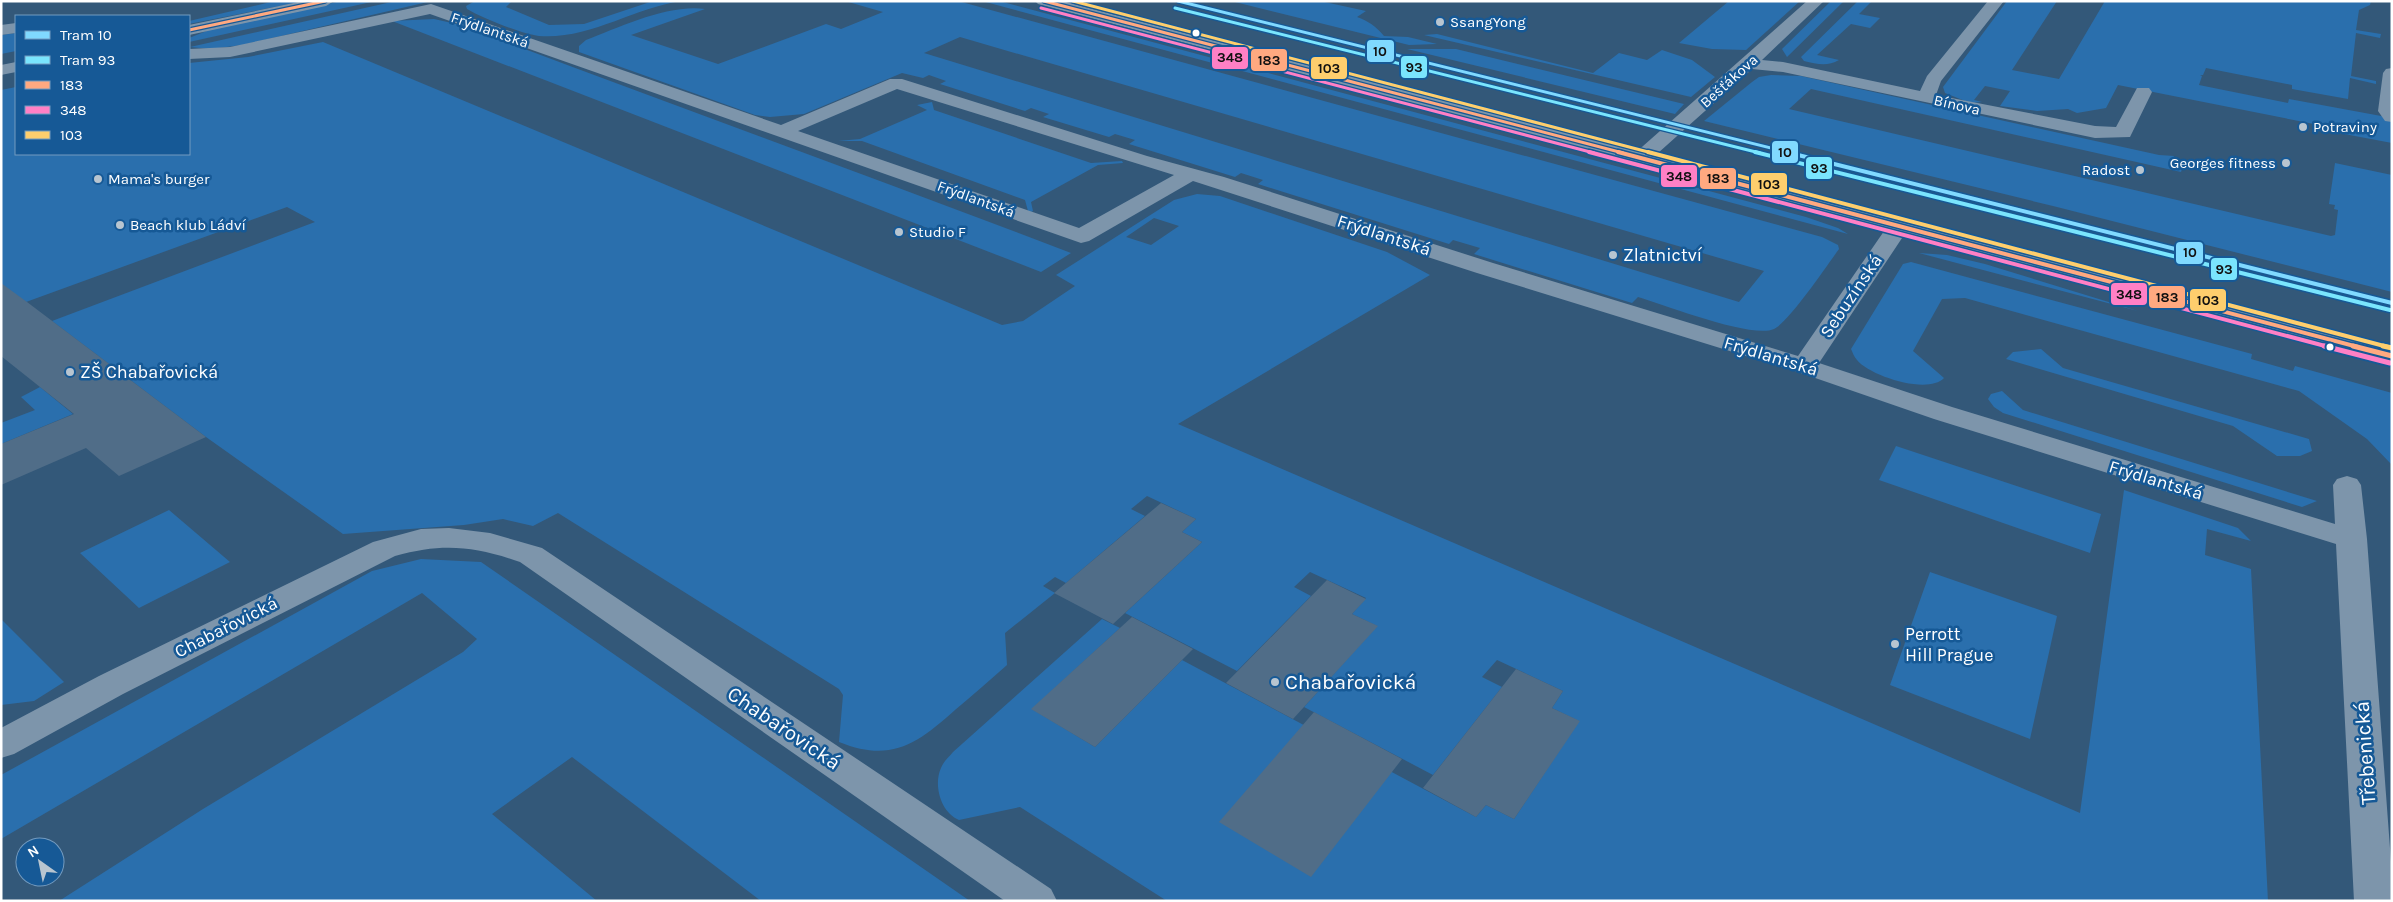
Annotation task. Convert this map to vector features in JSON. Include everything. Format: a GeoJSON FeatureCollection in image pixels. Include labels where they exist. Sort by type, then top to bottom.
{"type":"FeatureCollection","features":[{"type":"Feature","properties":{"kind":"main road"},"geometry":{"type":"LineString","coordinates":[[1043,1],[2386,354]]}},
{"type":"Feature","properties":{"kind":"street"},"geometry":{"type":"LineString","coordinates":[[190,30],[326,1]]}},
{"type":"Feature","properties":{"kind":"street","name":"Bešťákova"},"geometry":{"type":"LineString","coordinates":[[1641,158],[1816,1]]}},
{"type":"Feature","properties":{"kind":"street"},"geometry":{"type":"LineString","coordinates":[[1926,98],[1933,80],[1996,1]]}},
{"type":"Feature","properties":{"kind":"street","name":"Frýdlantská"},"geometry":{"type":"LineString","coordinates":[[190,54],[230,52],[431,9],[694,103],[782,131],[1081,236],[1189,175]]}},
{"type":"Feature","properties":{"kind":"street"},"geometry":{"type":"LineString","coordinates":[[1,30],[15,28]]}},
{"type":"Feature","properties":{"kind":"street","name":"Bínova"},"geometry":{"type":"LineString","coordinates":[[1748,64],[1783,67],[2095,132],[2123,133],[2143,92]]}},
{"type":"Feature","properties":{"kind":"street"},"geometry":{"type":"LineString","coordinates":[[1,70],[15,67]]}},
{"type":"Feature","properties":{"kind":"street"},"geometry":{"type":"LineString","coordinates":[[2392,72],[2387,111],[2392,117]]}},
{"type":"Feature","properties":{"kind":"street","name":"Frýdlantská"},"geometry":{"type":"LineString","coordinates":[[782,131],[896,83],[1804,366],[1953,416],[2352,539]]}},
{"type":"Feature","properties":{"kind":"street","name":"Sebuzínská"},"geometry":{"type":"LineString","coordinates":[[1804,366],[1899,226]]}},
{"type":"Feature","properties":{"kind":"street","name":"Třebenická"},"geometry":{"type":"LineString","coordinates":[[2347,485],[2374,901]]}},
{"type":"Feature","properties":{"kind":"street","name":"Chabařovická"},"geometry":{"type":"LineString","coordinates":[[1,744],[111,685],[384,549],[422,539],[461,538],[494,543],[531,555],[1037,901]]}},
{"type":"Feature","properties":{"kind":"shaded area"},"geometry":{"type":"Polygon","coordinates":[[[275,1],[305,1],[190,24],[190,21],[275,1]]]}},
{"type":"Feature","properties":{"kind":"shaded area"},"geometry":{"type":"Polygon","coordinates":[[[341,1],[376,1],[190,42],[190,38],[209,30],[341,1]]]}},
{"type":"Feature","properties":{"kind":"shaded area"},"geometry":{"type":"Polygon","coordinates":[[[396,1],[432,1],[242,45],[211,49],[190,47],[396,1]]]}},
{"type":"Feature","properties":{"kind":"shaded area"},"geometry":{"type":"Polygon","coordinates":[[[475,1],[512,1],[506,7],[549,25],[584,24],[653,1],[681,1],[646,10],[593,29],[557,36],[539,36],[502,25],[467,9],[466,6],[475,1]]]}},
{"type":"Feature","properties":{"kind":"shaded area"},"geometry":{"type":"Polygon","coordinates":[[[845,1],[958,1],[1822,237],[1838,245],[1839,249],[1798,305],[1781,324],[1774,329],[1763,331],[1747,329],[1708,320],[1638,297],[1632,303],[1474,254],[1480,248],[1453,240],[1449,244],[1258,184],[1263,180],[1241,173],[1235,177],[1129,144],[1135,140],[1115,134],[1109,137],[1043,117],[1049,114],[1031,108],[1025,111],[940,84],[946,81],[929,75],[923,78],[902,73],[804,114],[770,117],[755,115],[579,52],[579,46],[586,40],[629,23],[676,10],[705,9],[631,35],[718,64],[826,24],[841,29],[883,12],[845,1]],[[960,37],[924,53],[1739,302],[1764,271],[960,37]]]}},
{"type":"Feature","properties":{"kind":"shaded area"},"geometry":{"type":"Polygon","coordinates":[[[982,1],[999,1],[1806,217],[1838,228],[1848,234],[982,1]]]}},
{"type":"Feature","properties":{"kind":"shaded area"},"geometry":{"type":"Polygon","coordinates":[[[1231,1],[1320,1],[1366,11],[1357,17],[1372,24],[1384,36],[1408,37],[1437,44],[1409,45],[1231,1]]]}},
{"type":"Feature","properties":{"kind":"shaded area"},"geometry":{"type":"Polygon","coordinates":[[[1729,1],[1800,1],[1746,50],[1712,49],[1679,43],[1729,1]]]}},
{"type":"Feature","properties":{"kind":"shaded area"},"geometry":{"type":"Polygon","coordinates":[[[1831,1],[1844,1],[1787,57],[1782,49],[1831,1]]]}},
{"type":"Feature","properties":{"kind":"shaded area"},"geometry":{"type":"Polygon","coordinates":[[[1858,1],[1872,1],[1859,14],[1880,18],[1870,28],[1851,24],[1817,55],[1839,60],[1826,64],[1804,61],[1801,57],[1858,1]]]}},
{"type":"Feature","properties":{"kind":"shaded area"},"geometry":{"type":"Polygon","coordinates":[[[2007,1],[2057,1],[2012,70],[2059,79],[2105,1],[2371,1],[2370,5],[2359,10],[2356,30],[2381,34],[2380,38],[2356,33],[2351,76],[2376,81],[2376,84],[2350,78],[2348,99],[2292,89],[2292,85],[2206,68],[2203,75],[2200,75],[2202,76],[2199,85],[2288,103],[2289,99],[2392,118],[2392,143],[2339,133],[2339,129],[2118,85],[2106,108],[2077,113],[2068,109],[2037,111],[2000,106],[2010,91],[1985,86],[1974,100],[1982,102],[1970,103],[1945,93],[1943,87],[2007,1]]]}},
{"type":"Feature","properties":{"kind":"shaded area"},"geometry":{"type":"Polygon","coordinates":[[[434,19],[461,25],[1071,253],[1041,272],[392,21],[434,19]]]}},
{"type":"Feature","properties":{"kind":"shaded area"},"geometry":{"type":"Polygon","coordinates":[[[15,33],[15,51],[1,54],[1,35],[15,33]]]}},
{"type":"Feature","properties":{"kind":"shaded area"},"geometry":{"type":"Polygon","coordinates":[[[1437,34],[1593,73],[1619,53],[1647,60],[1662,50],[1692,60],[1715,77],[1691,97],[1424,35],[1437,34]]]}},
{"type":"Feature","properties":{"kind":"shaded area"},"geometry":{"type":"Polygon","coordinates":[[[323,42],[1002,325],[1023,321],[1075,286],[1056,275],[1174,200],[1197,194],[1220,196],[1387,252],[1430,275],[1178,424],[2080,813],[2124,490],[2238,528],[2251,541],[2207,529],[2205,555],[2251,569],[2268,901],[1167,901],[1020,807],[959,820],[947,811],[940,798],[938,782],[943,764],[953,752],[1102,619],[1120,628],[1032,709],[1095,747],[1182,660],[1476,817],[1486,805],[1514,819],[1579,721],[1552,708],[1563,691],[1497,660],[1482,677],[1502,687],[1433,775],[1304,707],[1377,626],[1352,614],[1366,598],[1310,572],[1294,587],[1311,596],[1237,671],[1125,613],[1202,542],[1182,532],[1196,519],[1147,496],[1131,509],[1145,516],[1066,583],[1055,577],[1043,586],[1055,593],[1005,633],[1007,665],[941,722],[915,741],[902,747],[874,751],[839,742],[843,695],[839,689],[558,513],[533,526],[503,519],[464,525],[343,534],[206,437],[52,321],[315,222],[287,207],[26,302],[1,284],[1,90],[15,87],[15,155],[190,155],[190,63],[248,57],[323,42]],[[1154,218],[1126,237],[1151,245],[1179,226],[1154,218]]]}},
{"type":"Feature","properties":{"kind":"shaded area"},"geometry":{"type":"Polygon","coordinates":[[[1407,49],[1456,49],[1684,104],[1675,114],[1407,49]]]}},
{"type":"Feature","properties":{"kind":"shaded area"},"geometry":{"type":"Polygon","coordinates":[[[1771,75],[1801,76],[2159,155],[2174,156],[2173,161],[2184,163],[2181,172],[1811,89],[1789,109],[2331,236],[2335,235],[2338,210],[2334,209],[2335,205],[2329,204],[2335,163],[2392,175],[2392,292],[2053,206],[1704,121],[1759,77],[1771,75]]]}},
{"type":"Feature","properties":{"kind":"shaded area"},"geometry":{"type":"Polygon","coordinates":[[[932,102],[934,110],[1091,163],[1122,161],[1123,163],[1098,165],[1031,202],[1033,211],[1031,212],[1028,211],[1025,200],[862,141],[838,141],[860,139],[927,110],[917,105],[932,102]]]}},
{"type":"Feature","properties":{"kind":"shaded area"},"geometry":{"type":"Polygon","coordinates":[[[1919,253],[1947,255],[1985,264],[2138,311],[1919,253]]]}},
{"type":"Feature","properties":{"kind":"shaded area"},"geometry":{"type":"Polygon","coordinates":[[[1911,262],[2252,354],[2251,359],[2293,371],[2295,366],[2392,393],[2392,465],[2367,439],[2299,391],[1965,298],[1942,299],[1913,351],[1944,378],[1936,383],[1925,385],[1913,384],[1874,372],[1856,359],[1851,349],[1903,264],[1911,262]]]}},
{"type":"Feature","properties":{"kind":"shaded area"},"geometry":{"type":"Polygon","coordinates":[[[2041,349],[2063,368],[2309,439],[2312,451],[2300,456],[2277,456],[2233,426],[2006,359],[2013,352],[2041,349]]]}},
{"type":"Feature","properties":{"kind":"shaded area"},"geometry":{"type":"Polygon","coordinates":[[[40,387],[73,414],[1,444],[1,423],[35,410],[21,397],[40,387]]]}},
{"type":"Feature","properties":{"kind":"shaded area"},"geometry":{"type":"Polygon","coordinates":[[[2002,391],[2023,410],[2317,501],[2302,507],[2003,413],[1994,407],[1988,399],[1991,394],[2002,391]]]}},
{"type":"Feature","properties":{"kind":"shaded area"},"geometry":{"type":"Polygon","coordinates":[[[1896,446],[2101,514],[2090,553],[1879,480],[1896,446]]]}},
{"type":"Feature","properties":{"kind":"shaded area"},"geometry":{"type":"Polygon","coordinates":[[[169,510],[230,562],[139,608],[80,553],[169,510]]]}},
{"type":"Feature","properties":{"kind":"shaded area"},"geometry":{"type":"Polygon","coordinates":[[[421,559],[481,562],[970,901],[761,901],[572,757],[492,814],[597,901],[59,901],[203,809],[463,652],[477,639],[422,593],[1,839],[1,775],[372,571],[421,559]]]}},
{"type":"Feature","properties":{"kind":"shaded area"},"geometry":{"type":"Polygon","coordinates":[[[1930,572],[2057,616],[2030,739],[1890,685],[1930,572]]]}},
{"type":"Feature","properties":{"kind":"shaded area"},"geometry":{"type":"Polygon","coordinates":[[[1,619],[64,682],[34,701],[1,705],[1,619]]]}},
{"type":"Feature","properties":{"kind":"building","name":"ZŠ Chabařovická"},"geometry":{"type":"Polygon","coordinates":[[[1,283],[206,437],[119,476],[86,448],[1,485],[1,444],[74,414],[1,356],[1,283]]]}},
{"type":"Feature","properties":{"kind":"building"},"geometry":{"type":"Polygon","coordinates":[[[1161,503],[1196,519],[1182,532],[1202,542],[1113,624],[1054,593],[1161,503]]]}},
{"type":"Feature","properties":{"kind":"building"},"geometry":{"type":"Polygon","coordinates":[[[1327,580],[1366,599],[1352,614],[1378,626],[1293,719],[1226,683],[1327,580]]]}},
{"type":"Feature","properties":{"kind":"building"},"geometry":{"type":"Polygon","coordinates":[[[1132,617],[1193,649],[1095,747],[1031,709],[1132,617]]]}},
{"type":"Feature","properties":{"kind":"building"},"geometry":{"type":"Polygon","coordinates":[[[1516,669],[1563,691],[1552,708],[1580,721],[1514,819],[1486,805],[1476,817],[1423,788],[1516,669]]]}},
{"type":"Feature","properties":{"kind":"building"},"geometry":{"type":"Polygon","coordinates":[[[1314,712],[1402,759],[1311,877],[1219,822],[1314,712]]]}},
{"type":"Feature","properties":{"kind":"tram line","name":"10"},"geometry":{"type":"LineString","coordinates":[[1178,1],[2392,303]]}},
{"type":"Feature","properties":{"kind":"tram line","name":"93"},"geometry":{"type":"LineString","coordinates":[[1175,8],[2390,310]]}},
{"type":"Feature","properties":{"kind":"transit line","name":"183"},"geometry":{"type":"LineString","coordinates":[[190,30],[325,1]]}},
{"type":"Feature","properties":{"kind":"transit line","name":"183"},"geometry":{"type":"LineString","coordinates":[[1044,1],[2392,356]]}},
{"type":"Feature","properties":{"kind":"transit line","name":"103"},"geometry":{"type":"LineString","coordinates":[[1073,1],[2392,348]]}},
{"type":"Feature","properties":{"kind":"transit line","name":"348"},"geometry":{"type":"LineString","coordinates":[[1041,8],[2390,363]]}},
{"type":"Feature","properties":{"kind":"place","name":"SsangYong"},"geometry":{"type":"Point","coordinates":[1440,22]}},
{"type":"Feature","properties":{"kind":"place","name":"Potraviny"},"geometry":{"type":"Point","coordinates":[2303,127]}},
{"type":"Feature","properties":{"kind":"place","name":"Georges fitness"},"geometry":{"type":"Point","coordinates":[2286,163]}},
{"type":"Feature","properties":{"kind":"place","name":"Radost"},"geometry":{"type":"Point","coordinates":[2140,170]}},
{"type":"Feature","properties":{"kind":"place","name":"Mama's burger"},"geometry":{"type":"Point","coordinates":[98,179]}},
{"type":"Feature","properties":{"kind":"place","name":"Beach klub Ládví"},"geometry":{"type":"Point","coordinates":[120,225]}},
{"type":"Feature","properties":{"kind":"place","name":"Studio F"},"geometry":{"type":"Point","coordinates":[899,232]}},
{"type":"Feature","properties":{"kind":"place","name":"Zlatnictví"},"geometry":{"type":"Point","coordinates":[1613,255]}},
{"type":"Feature","properties":{"kind":"place","name":"ZŠ Chabařovická"},"geometry":{"type":"Point","coordinates":[70,372]}},
{"type":"Feature","properties":{"kind":"place","name":"Perrott Hill Prague"},"geometry":{"type":"Point","coordinates":[1895,644]}},
{"type":"Feature","properties":{"kind":"place","name":"Chabařovická"},"geometry":{"type":"Point","coordinates":[1275,682]}}]}
